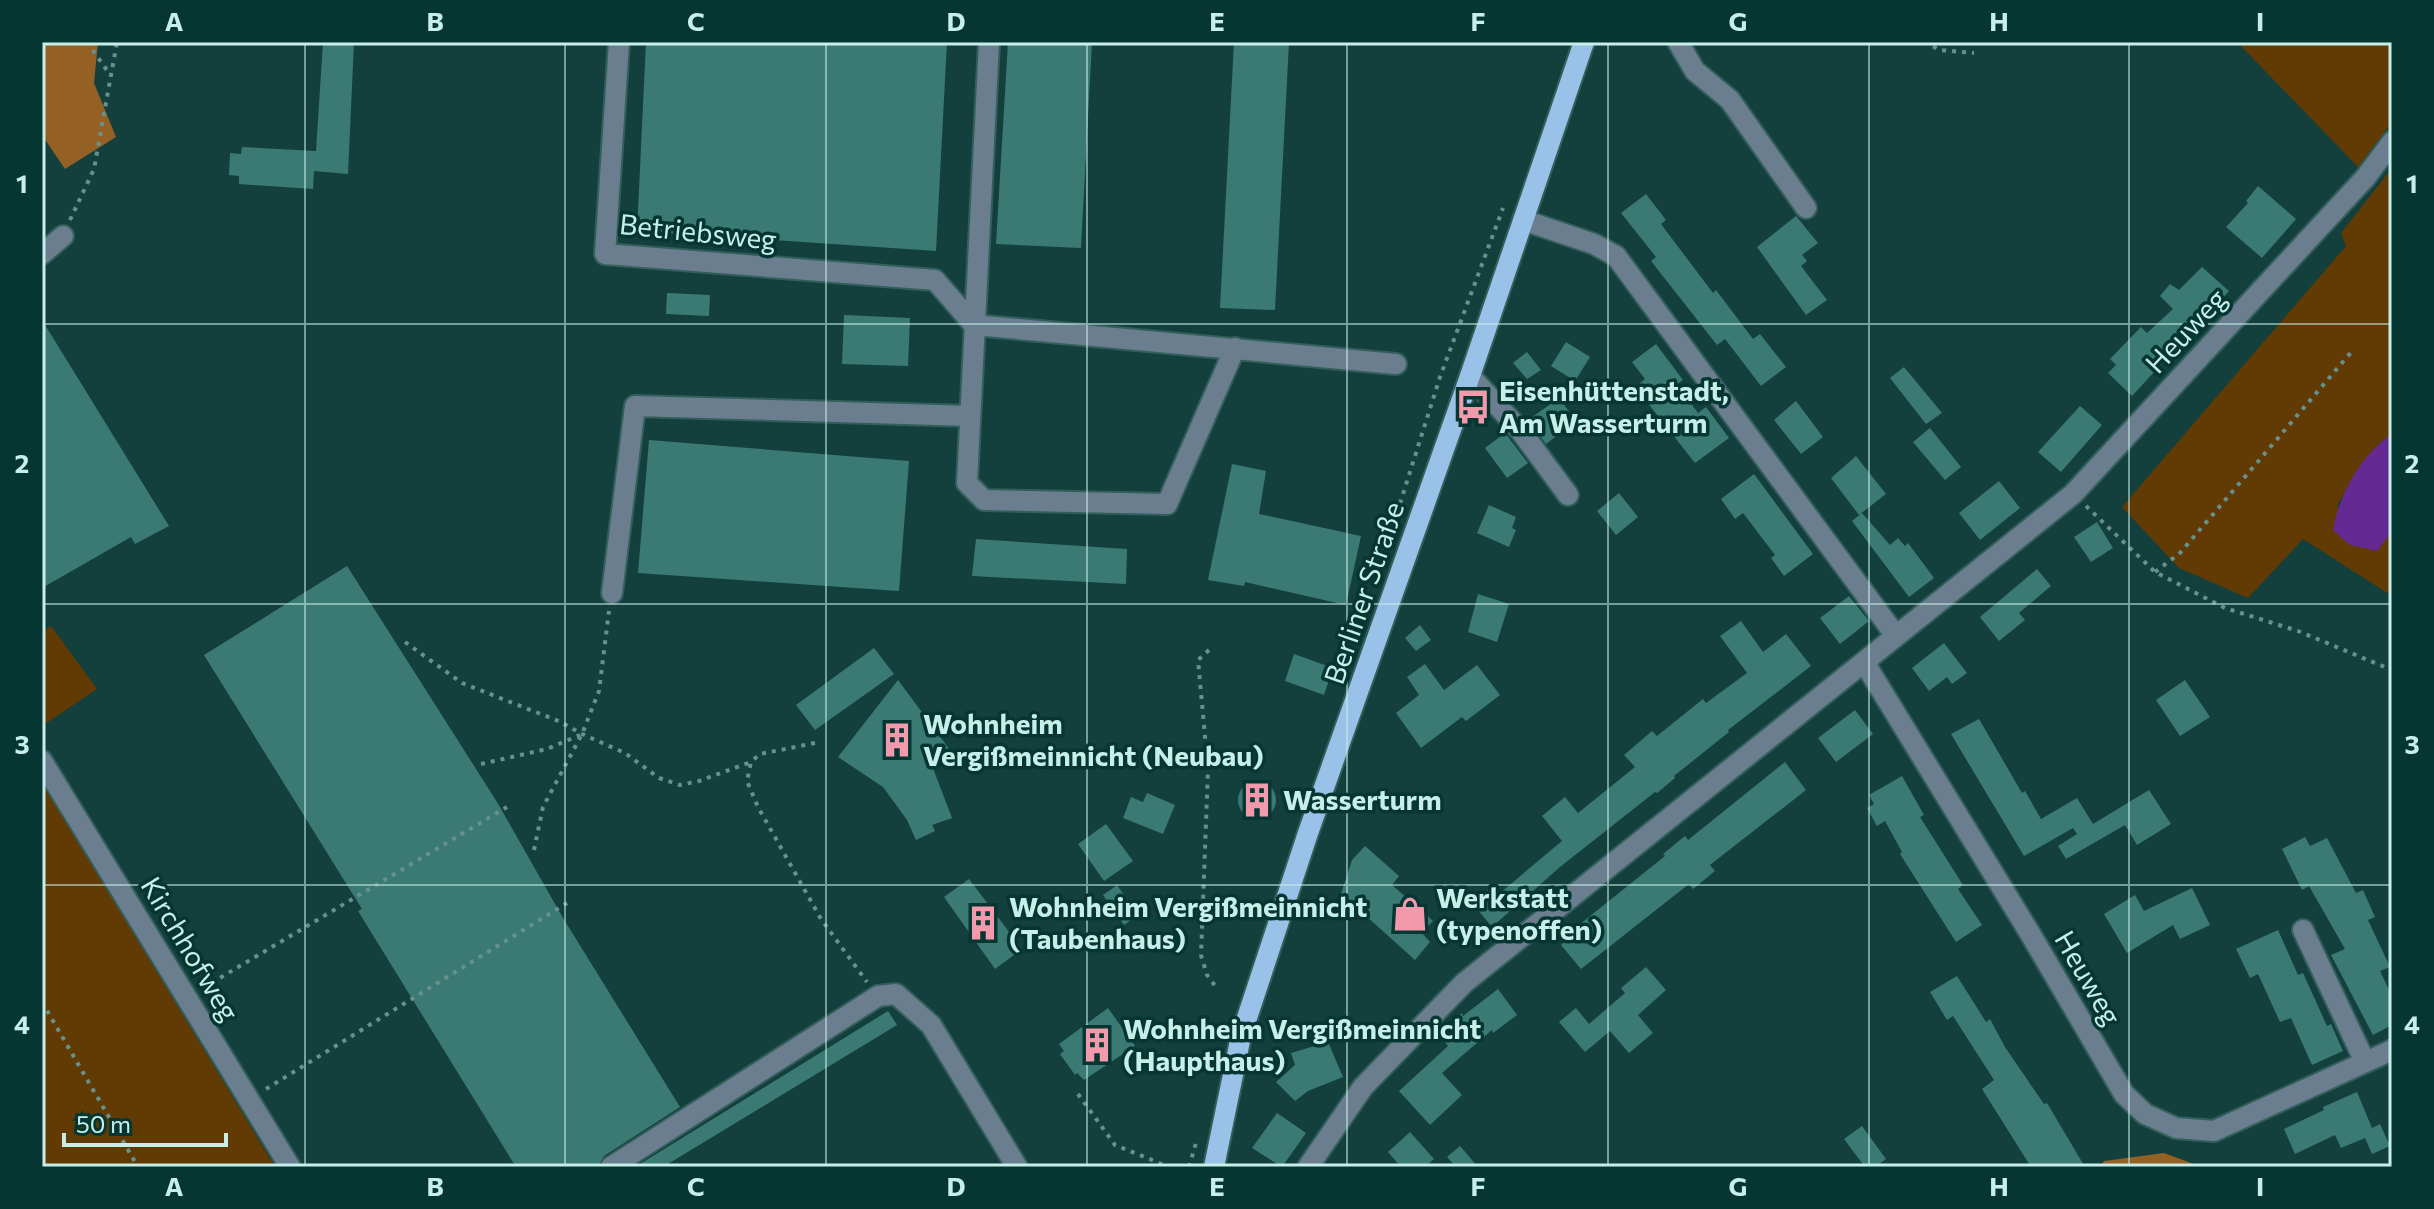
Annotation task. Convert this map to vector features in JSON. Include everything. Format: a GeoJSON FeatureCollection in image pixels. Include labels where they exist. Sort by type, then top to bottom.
{"type":"FeatureCollection","features":[{"type":"Feature","properties":{"kind":"main road","name":"Berliner Straße"},"geometry":{"type":"LineString","coordinates":[[1214,1167],[1241,1036],[1308,833],[1584,42]]}},
{"type":"Feature","properties":{"kind":"street","name":"Betriebsweg"},"geometry":{"type":"LineString","coordinates":[[619,42],[605,254],[935,280],[974,325]]}},
{"type":"Feature","properties":{"kind":"street"},"geometry":{"type":"LineString","coordinates":[[989,42],[967,483],[984,500],[1167,504],[1235,348]]}},
{"type":"Feature","properties":{"kind":"street"},"geometry":{"type":"LineString","coordinates":[[1678,42],[1695,71],[1730,100],[1806,208]]}},
{"type":"Feature","properties":{"kind":"street","name":"Heuweg"},"geometry":{"type":"LineString","coordinates":[[1308,1167],[1363,1087],[1464,983],[2073,494],[2365,178],[2392,142]]}},
{"type":"Feature","properties":{"kind":"street"},"geometry":{"type":"LineString","coordinates":[[1523,220],[1594,244],[1616,256],[1896,636]]}},
{"type":"Feature","properties":{"kind":"street"},"geometry":{"type":"LineString","coordinates":[[42,254],[63,236]]}},
{"type":"Feature","properties":{"kind":"street"},"geometry":{"type":"LineString","coordinates":[[974,325],[1396,364]]}},
{"type":"Feature","properties":{"kind":"street"},"geometry":{"type":"LineString","coordinates":[[1470,376],[1520,430],[1568,495]]}},
{"type":"Feature","properties":{"kind":"street"},"geometry":{"type":"LineString","coordinates":[[612,593],[635,406],[970,416]]}},
{"type":"Feature","properties":{"kind":"street","name":"Heuweg"},"geometry":{"type":"LineString","coordinates":[[1864,662],[2124,1094],[2145,1114],[2176,1128],[2214,1131],[2392,1050]]}},
{"type":"Feature","properties":{"kind":"street","name":"Kirchhofweg"},"geometry":{"type":"LineString","coordinates":[[42,761],[290,1167]]}},
{"type":"Feature","properties":{"kind":"street"},"geometry":{"type":"LineString","coordinates":[[2303,930],[2365,1062]]}},
{"type":"Feature","properties":{"kind":"street"},"geometry":{"type":"LineString","coordinates":[[611,1167],[878,996],[896,994],[931,1025],[1017,1167]]}},
{"type":"Feature","properties":{"kind":"path"},"geometry":{"type":"LineString","coordinates":[[87,42],[111,76]]}},
{"type":"Feature","properties":{"kind":"path"},"geometry":{"type":"LineString","coordinates":[[63,236],[94,169],[117,42]]}},
{"type":"Feature","properties":{"kind":"path"},"geometry":{"type":"LineString","coordinates":[[1924,42],[1940,50],[1974,53]]}},
{"type":"Feature","properties":{"kind":"path"},"geometry":{"type":"LineString","coordinates":[[1440,377],[1503,208]]}},
{"type":"Feature","properties":{"kind":"path"},"geometry":{"type":"LineString","coordinates":[[2155,572],[2180,553],[2353,350]]}},
{"type":"Feature","properties":{"kind":"path"},"geometry":{"type":"LineString","coordinates":[[2073,494],[2155,572],[2225,608],[2298,631],[2392,670]]}},
{"type":"Feature","properties":{"kind":"path"},"geometry":{"type":"LineString","coordinates":[[534,850],[543,807],[582,734],[599,691],[612,593]]}},
{"type":"Feature","properties":{"kind":"path"},"geometry":{"type":"LineString","coordinates":[[405,642],[462,683],[561,722],[625,753],[659,778],[680,785],[751,762],[760,754],[815,743]]}},
{"type":"Feature","properties":{"kind":"path"},"geometry":{"type":"LineString","coordinates":[[1209,650],[1198,660],[1208,769],[1201,955],[1207,975],[1216,987]]}},
{"type":"Feature","properties":{"kind":"path"},"geometry":{"type":"LineString","coordinates":[[481,764],[547,749],[582,734]]}},
{"type":"Feature","properties":{"kind":"path"},"geometry":{"type":"LineString","coordinates":[[751,762],[747,781],[758,807],[821,919],[878,996]]}},
{"type":"Feature","properties":{"kind":"path"},"geometry":{"type":"LineString","coordinates":[[187,998],[507,807]]}},
{"type":"Feature","properties":{"kind":"path"},"geometry":{"type":"LineString","coordinates":[[249,1099],[567,903]]}},
{"type":"Feature","properties":{"kind":"path"},"geometry":{"type":"LineString","coordinates":[[42,1002],[138,1167]]}},
{"type":"Feature","properties":{"kind":"path"},"geometry":{"type":"LineString","coordinates":[[1078,1094],[1115,1145],[1169,1167]]}},
{"type":"Feature","properties":{"kind":"shaded area"},"geometry":{"type":"Polygon","coordinates":[[[42,42],[98,42],[94,83],[116,137],[65,169],[42,135],[42,42]]]}},
{"type":"Feature","properties":{"kind":"shaded area"},"geometry":{"type":"Polygon","coordinates":[[[2237,42],[2392,42],[2392,122],[2358,167],[2237,42]]]}},
{"type":"Feature","properties":{"kind":"shaded area"},"geometry":{"type":"Polygon","coordinates":[[[2392,168],[2392,434],[2368,457],[2337,506],[2376,551],[2392,531],[2392,596],[2303,539],[2248,598],[2179,568],[2122,507],[2346,246],[2341,233],[2392,168]]]}},
{"type":"Feature","properties":{"kind":"shaded area"},"geometry":{"type":"Polygon","coordinates":[[[2392,434],[2392,531],[2377,551],[2350,545],[2333,530],[2340,503],[2361,464],[2392,434]]]}},
{"type":"Feature","properties":{"kind":"shaded area"},"geometry":{"type":"Polygon","coordinates":[[[51,626],[97,689],[42,726],[42,632],[51,626]]]}},
{"type":"Feature","properties":{"kind":"shaded area"},"geometry":{"type":"Polygon","coordinates":[[[42,782],[275,1167],[42,1167],[42,782]]]}},
{"type":"Feature","properties":{"kind":"shaded area"},"geometry":{"type":"Polygon","coordinates":[[[2164,1153],[2202,1167],[2100,1167],[2104,1161],[2164,1153]]]}},
{"type":"Feature","properties":{"kind":"building"},"geometry":{"type":"Polygon","coordinates":[[[323,42],[354,42],[348,174],[314,171],[313,189],[239,184],[239,176],[229,175],[230,153],[241,154],[242,147],[316,151],[323,42]]]}},
{"type":"Feature","properties":{"kind":"building"},"geometry":{"type":"Polygon","coordinates":[[[646,42],[947,42],[936,251],[637,231],[646,42]]]}},
{"type":"Feature","properties":{"kind":"building"},"geometry":{"type":"Polygon","coordinates":[[[1008,42],[1092,42],[1081,248],[996,244],[1008,42]]]}},
{"type":"Feature","properties":{"kind":"building"},"geometry":{"type":"Polygon","coordinates":[[[1234,42],[1289,42],[1275,310],[1220,308],[1234,42]]]}},
{"type":"Feature","properties":{"kind":"building"},"geometry":{"type":"Polygon","coordinates":[[[2258,186],[2296,219],[2262,258],[2226,227],[2248,203],[2246,201],[2258,186]]]}},
{"type":"Feature","properties":{"kind":"building"},"geometry":{"type":"Polygon","coordinates":[[[1646,194],[1666,220],[1661,224],[1713,293],[1716,290],[1753,339],[1760,334],[1786,367],[1761,386],[1725,339],[1717,345],[1651,261],[1656,257],[1621,213],[1646,194]]]}},
{"type":"Feature","properties":{"kind":"building"},"geometry":{"type":"Polygon","coordinates":[[[1796,216],[1818,243],[1802,255],[1807,261],[1801,266],[1827,300],[1806,315],[1757,247],[1796,216]]]}},
{"type":"Feature","properties":{"kind":"building"},"geometry":{"type":"Polygon","coordinates":[[[2202,267],[2229,291],[2132,396],[2108,373],[2116,365],[2110,359],[2141,327],[2147,333],[2173,309],[2160,296],[2170,284],[2179,290],[2202,267]]]}},
{"type":"Feature","properties":{"kind":"building"},"geometry":{"type":"Polygon","coordinates":[[[667,293],[710,295],[709,316],[666,314],[667,293]]]}},
{"type":"Feature","properties":{"kind":"building"},"geometry":{"type":"Polygon","coordinates":[[[844,315],[910,318],[908,366],[842,364],[844,315]]]}},
{"type":"Feature","properties":{"kind":"building"},"geometry":{"type":"Polygon","coordinates":[[[42,320],[169,526],[135,544],[131,537],[42,588],[42,320]]]}},
{"type":"Feature","properties":{"kind":"building"},"geometry":{"type":"Polygon","coordinates":[[[1566,342],[1590,357],[1575,381],[1551,366],[1566,342]]]}},
{"type":"Feature","properties":{"kind":"building"},"geometry":{"type":"Polygon","coordinates":[[[1656,344],[1683,380],[1677,384],[1698,413],[1706,407],[1729,438],[1695,463],[1635,387],[1645,379],[1632,362],[1656,344]]]}},
{"type":"Feature","properties":{"kind":"building"},"geometry":{"type":"Polygon","coordinates":[[[1527,352],[1541,370],[1527,379],[1513,363],[1527,352]]]}},
{"type":"Feature","properties":{"kind":"building"},"geometry":{"type":"Polygon","coordinates":[[[1904,367],[1942,413],[1926,424],[1890,378],[1904,367]]]}},
{"type":"Feature","properties":{"kind":"building"},"geometry":{"type":"Polygon","coordinates":[[[1559,398],[1576,421],[1546,444],[1528,420],[1559,398]]]}},
{"type":"Feature","properties":{"kind":"building"},"geometry":{"type":"Polygon","coordinates":[[[1796,401],[1823,437],[1801,454],[1774,420],[1796,401]]]}},
{"type":"Feature","properties":{"kind":"building"},"geometry":{"type":"Polygon","coordinates":[[[2080,406],[2102,425],[2061,472],[2038,452],[2080,406]]]}},
{"type":"Feature","properties":{"kind":"building"},"geometry":{"type":"Polygon","coordinates":[[[1930,428],[1961,467],[1945,480],[1913,442],[1930,428]]]}},
{"type":"Feature","properties":{"kind":"building"},"geometry":{"type":"Polygon","coordinates":[[[1505,433],[1528,463],[1507,478],[1485,448],[1505,433]]]}},
{"type":"Feature","properties":{"kind":"building"},"geometry":{"type":"Polygon","coordinates":[[[649,440],[909,461],[899,591],[638,573],[649,440]]]}},
{"type":"Feature","properties":{"kind":"building"},"geometry":{"type":"Polygon","coordinates":[[[1856,456],[1886,494],[1859,515],[1831,478],[1856,456]]]}},
{"type":"Feature","properties":{"kind":"building"},"geometry":{"type":"Polygon","coordinates":[[[1232,464],[1266,471],[1259,514],[1361,536],[1346,605],[1245,582],[1244,586],[1208,580],[1232,464]]]}},
{"type":"Feature","properties":{"kind":"building"},"geometry":{"type":"Polygon","coordinates":[[[1754,474],[1813,554],[1784,576],[1771,558],[1775,555],[1743,513],[1735,519],[1721,499],[1754,474]]]}},
{"type":"Feature","properties":{"kind":"building"},"geometry":{"type":"Polygon","coordinates":[[[1999,481],[2020,508],[1980,540],[1959,513],[1999,481]]]}},
{"type":"Feature","properties":{"kind":"building"},"geometry":{"type":"Polygon","coordinates":[[[1619,493],[1638,517],[1616,535],[1597,511],[1619,493]]]}},
{"type":"Feature","properties":{"kind":"building"},"geometry":{"type":"Polygon","coordinates":[[[1489,505],[1516,517],[1512,528],[1516,530],[1509,547],[1477,533],[1489,505]]]}},
{"type":"Feature","properties":{"kind":"building"},"geometry":{"type":"Polygon","coordinates":[[[1862,513],[1890,545],[1898,538],[1905,546],[1908,543],[1934,578],[1909,597],[1852,521],[1862,513]]]}},
{"type":"Feature","properties":{"kind":"building"},"geometry":{"type":"Polygon","coordinates":[[[2097,522],[2113,548],[2091,562],[2074,537],[2097,522]]]}},
{"type":"Feature","properties":{"kind":"building"},"geometry":{"type":"Polygon","coordinates":[[[976,539],[1127,549],[1126,584],[972,576],[976,539]]]}},
{"type":"Feature","properties":{"kind":"building"},"geometry":{"type":"Polygon","coordinates":[[[347,566],[497,802],[563,918],[680,1107],[604,1156],[598,1167],[516,1167],[358,911],[362,909],[204,655],[347,566]]]}},
{"type":"Feature","properties":{"kind":"building"},"geometry":{"type":"Polygon","coordinates":[[[2037,569],[2051,586],[2019,613],[2025,620],[1999,641],[1980,617],[2037,569]]]}},
{"type":"Feature","properties":{"kind":"building"},"geometry":{"type":"Polygon","coordinates":[[[1478,594],[1509,604],[1497,642],[1468,632],[1478,594]]]}},
{"type":"Feature","properties":{"kind":"building"},"geometry":{"type":"Polygon","coordinates":[[[1849,596],[1869,621],[1840,644],[1820,618],[1849,596]]]}},
{"type":"Feature","properties":{"kind":"building"},"geometry":{"type":"Polygon","coordinates":[[[1741,621],[1763,652],[1786,634],[1811,666],[1728,730],[1657,793],[1560,867],[1492,927],[1472,903],[1493,885],[1500,893],[1562,841],[1542,816],[1565,797],[1578,813],[1635,767],[1624,755],[1652,731],[1657,736],[1703,699],[1706,703],[1747,673],[1720,636],[1741,621]]]}},
{"type":"Feature","properties":{"kind":"building"},"geometry":{"type":"Polygon","coordinates":[[[1420,625],[1431,640],[1416,651],[1405,638],[1420,625]]]}},
{"type":"Feature","properties":{"kind":"building"},"geometry":{"type":"Polygon","coordinates":[[[1944,643],[1967,673],[1952,684],[1947,677],[1929,691],[1912,668],[1944,643]]]}},
{"type":"Feature","properties":{"kind":"building"},"geometry":{"type":"Polygon","coordinates":[[[874,648],[894,674],[815,730],[796,705],[874,648]]]}},
{"type":"Feature","properties":{"kind":"building"},"geometry":{"type":"Polygon","coordinates":[[[1294,654],[1333,668],[1324,695],[1285,681],[1294,654]]]}},
{"type":"Feature","properties":{"kind":"building"},"geometry":{"type":"Polygon","coordinates":[[[1425,664],[1444,690],[1477,665],[1500,695],[1466,721],[1462,717],[1421,748],[1396,713],[1419,695],[1407,677],[1425,664]]]}},
{"type":"Feature","properties":{"kind":"building","name":"Wohnheim Vergißmeinnicht (Neubau)"},"geometry":{"type":"Polygon","coordinates":[[[898,680],[950,750],[931,763],[952,818],[932,825],[935,831],[916,840],[907,820],[883,787],[838,757],[898,680]]]}},
{"type":"Feature","properties":{"kind":"building"},"geometry":{"type":"Polygon","coordinates":[[[2185,680],[2210,717],[2180,736],[2156,700],[2185,680]]]}},
{"type":"Feature","properties":{"kind":"building"},"geometry":{"type":"Polygon","coordinates":[[[1855,710],[1873,734],[1836,762],[1818,738],[1855,710]]]}},
{"type":"Feature","properties":{"kind":"building"},"geometry":{"type":"Polygon","coordinates":[[[1979,719],[2022,793],[2025,791],[2041,819],[2077,798],[2093,824],[2149,790],[2171,824],[2137,845],[2125,825],[2066,859],[2058,846],[2077,834],[2073,828],[2024,856],[1951,734],[1979,719]]]}},
{"type":"Feature","properties":{"kind":"building"},"geometry":{"type":"Polygon","coordinates":[[[1785,762],[1806,790],[1710,865],[1715,871],[1693,889],[1689,884],[1581,969],[1561,945],[1576,932],[1574,929],[1665,856],[1663,854],[1685,836],[1688,840],[1785,762]]]}},
{"type":"Feature","properties":{"kind":"building"},"geometry":{"type":"Polygon","coordinates":[[[1902,776],[1924,815],[1920,817],[1963,885],[1958,889],[1982,925],[1956,942],[1900,854],[1902,852],[1885,821],[1877,826],[1867,808],[1874,804],[1869,795],[1902,776]]]}},
{"type":"Feature","properties":{"kind":"building","name":"Wasserturm"},"geometry":{"type":"Polygon","coordinates":[[[1257,781],[1271,786],[1276,800],[1271,814],[1257,819],[1243,814],[1238,800],[1243,786],[1257,781]]]}},
{"type":"Feature","properties":{"kind":"building"},"geometry":{"type":"Polygon","coordinates":[[[1147,793],[1175,805],[1163,834],[1123,818],[1131,797],[1143,802],[1147,793]]]}},
{"type":"Feature","properties":{"kind":"building"},"geometry":{"type":"Polygon","coordinates":[[[1106,824],[1133,861],[1104,881],[1078,844],[1106,824]]]}},
{"type":"Feature","properties":{"kind":"building"},"geometry":{"type":"Polygon","coordinates":[[[2305,837],[2310,846],[2327,838],[2356,893],[2363,890],[2375,917],[2368,920],[2390,967],[2380,971],[2392,996],[2392,1025],[2373,1035],[2331,955],[2345,949],[2309,886],[2302,890],[2282,849],[2305,837]]]}},
{"type":"Feature","properties":{"kind":"building"},"geometry":{"type":"Polygon","coordinates":[[[1365,846],[1399,876],[1392,885],[1433,921],[1422,933],[1430,942],[1415,960],[1365,915],[1361,918],[1339,900],[1352,860],[1365,846]]]}},
{"type":"Feature","properties":{"kind":"building","name":"Wohnheim Vergißmeinnicht (Taubenhaus)"},"geometry":{"type":"Polygon","coordinates":[[[969,879],[1022,949],[995,969],[944,897],[969,879]]]}},
{"type":"Feature","properties":{"kind":"building"},"geometry":{"type":"Polygon","coordinates":[[[1117,885],[1138,915],[1124,925],[1103,895],[1117,885]]]}},
{"type":"Feature","properties":{"kind":"building"},"geometry":{"type":"Polygon","coordinates":[[[2192,888],[2210,925],[2180,939],[2173,925],[2127,953],[2104,914],[2135,895],[2144,911],[2192,888]]]}},
{"type":"Feature","properties":{"kind":"building"},"geometry":{"type":"Polygon","coordinates":[[[2278,930],[2298,975],[2303,973],[2327,1026],[2331,1024],[2343,1051],[2312,1065],[2291,1018],[2280,1022],[2258,974],[2250,978],[2236,949],[2278,930]]]}},
{"type":"Feature","properties":{"kind":"building"},"geometry":{"type":"Polygon","coordinates":[[[1646,967],[1666,990],[1638,1015],[1653,1033],[1629,1053],[1610,1031],[1585,1052],[1559,1022],[1576,1008],[1589,1024],[1625,993],[1621,988],[1646,967]]]}},
{"type":"Feature","properties":{"kind":"building"},"geometry":{"type":"Polygon","coordinates":[[[1957,976],[1986,1022],[1990,1019],[2044,1104],[2047,1103],[2085,1167],[2031,1167],[1982,1089],[1994,1080],[1953,1016],[1947,1020],[1930,992],[1957,976]]]}},
{"type":"Feature","properties":{"kind":"building"},"geometry":{"type":"Polygon","coordinates":[[[1498,989],[1517,1015],[1493,1033],[1492,1030],[1442,1073],[1462,1095],[1430,1125],[1399,1091],[1448,1046],[1438,1034],[1498,989]]]}},
{"type":"Feature","properties":{"kind":"building","name":"Wohnheim Vergißmeinnicht (Haupthaus)"},"geometry":{"type":"Polygon","coordinates":[[[1108,1008],[1135,1046],[1084,1080],[1077,1073],[1075,1075],[1060,1054],[1064,1051],[1059,1044],[1108,1008]]]}},
{"type":"Feature","properties":{"kind":"building"},"geometry":{"type":"Polygon","coordinates":[[[888,1011],[897,1025],[663,1167],[635,1167],[888,1011]]]}},
{"type":"Feature","properties":{"kind":"building"},"geometry":{"type":"Polygon","coordinates":[[[1328,1042],[1343,1077],[1308,1091],[1295,1101],[1276,1082],[1295,1065],[1291,1053],[1328,1042]]]}},
{"type":"Feature","properties":{"kind":"building"},"geometry":{"type":"Polygon","coordinates":[[[2357,1092],[2372,1128],[2380,1124],[2390,1146],[2372,1154],[2365,1138],[2341,1148],[2335,1135],[2295,1154],[2284,1129],[2357,1092]]]}},
{"type":"Feature","properties":{"kind":"building"},"geometry":{"type":"Polygon","coordinates":[[[1277,1113],[1306,1133],[1282,1167],[1252,1148],[1277,1113]]]}},
{"type":"Feature","properties":{"kind":"building"},"geometry":{"type":"Polygon","coordinates":[[[1862,1126],[1886,1159],[1875,1167],[1865,1167],[1844,1139],[1862,1126]]]}},
{"type":"Feature","properties":{"kind":"building"},"geometry":{"type":"Polygon","coordinates":[[[1410,1132],[1434,1159],[1425,1167],[1401,1167],[1388,1152],[1410,1132]]]}},
{"type":"Feature","properties":{"kind":"building"},"geometry":{"type":"Polygon","coordinates":[[[1460,1146],[1478,1167],[1456,1167],[1447,1157],[1460,1146]]]}},
{"type":"Feature","properties":{"kind":"place","name":"Eisenhüttenstadt, Am Wasserturm"},"geometry":{"type":"Point","coordinates":[1473,407]}},
{"type":"Feature","properties":{"kind":"place","name":"Wohnheim Vergißmeinnicht (Neubau)"},"geometry":{"type":"Point","coordinates":[897,740]}},
{"type":"Feature","properties":{"kind":"place","name":"Wasserturm"},"geometry":{"type":"Point","coordinates":[1257,800]}},
{"type":"Feature","properties":{"kind":"place","name":"Werkstatt (typenoffen)"},"geometry":{"type":"Point","coordinates":[1410,914]}},
{"type":"Feature","properties":{"kind":"place","name":"Wohnheim Vergißmeinnicht (Taubenhaus)"},"geometry":{"type":"Point","coordinates":[983,923]}},
{"type":"Feature","properties":{"kind":"place","name":"Wohnheim Vergißmeinnicht (Haupthaus)"},"geometry":{"type":"Point","coordinates":[1097,1045]}}]}
